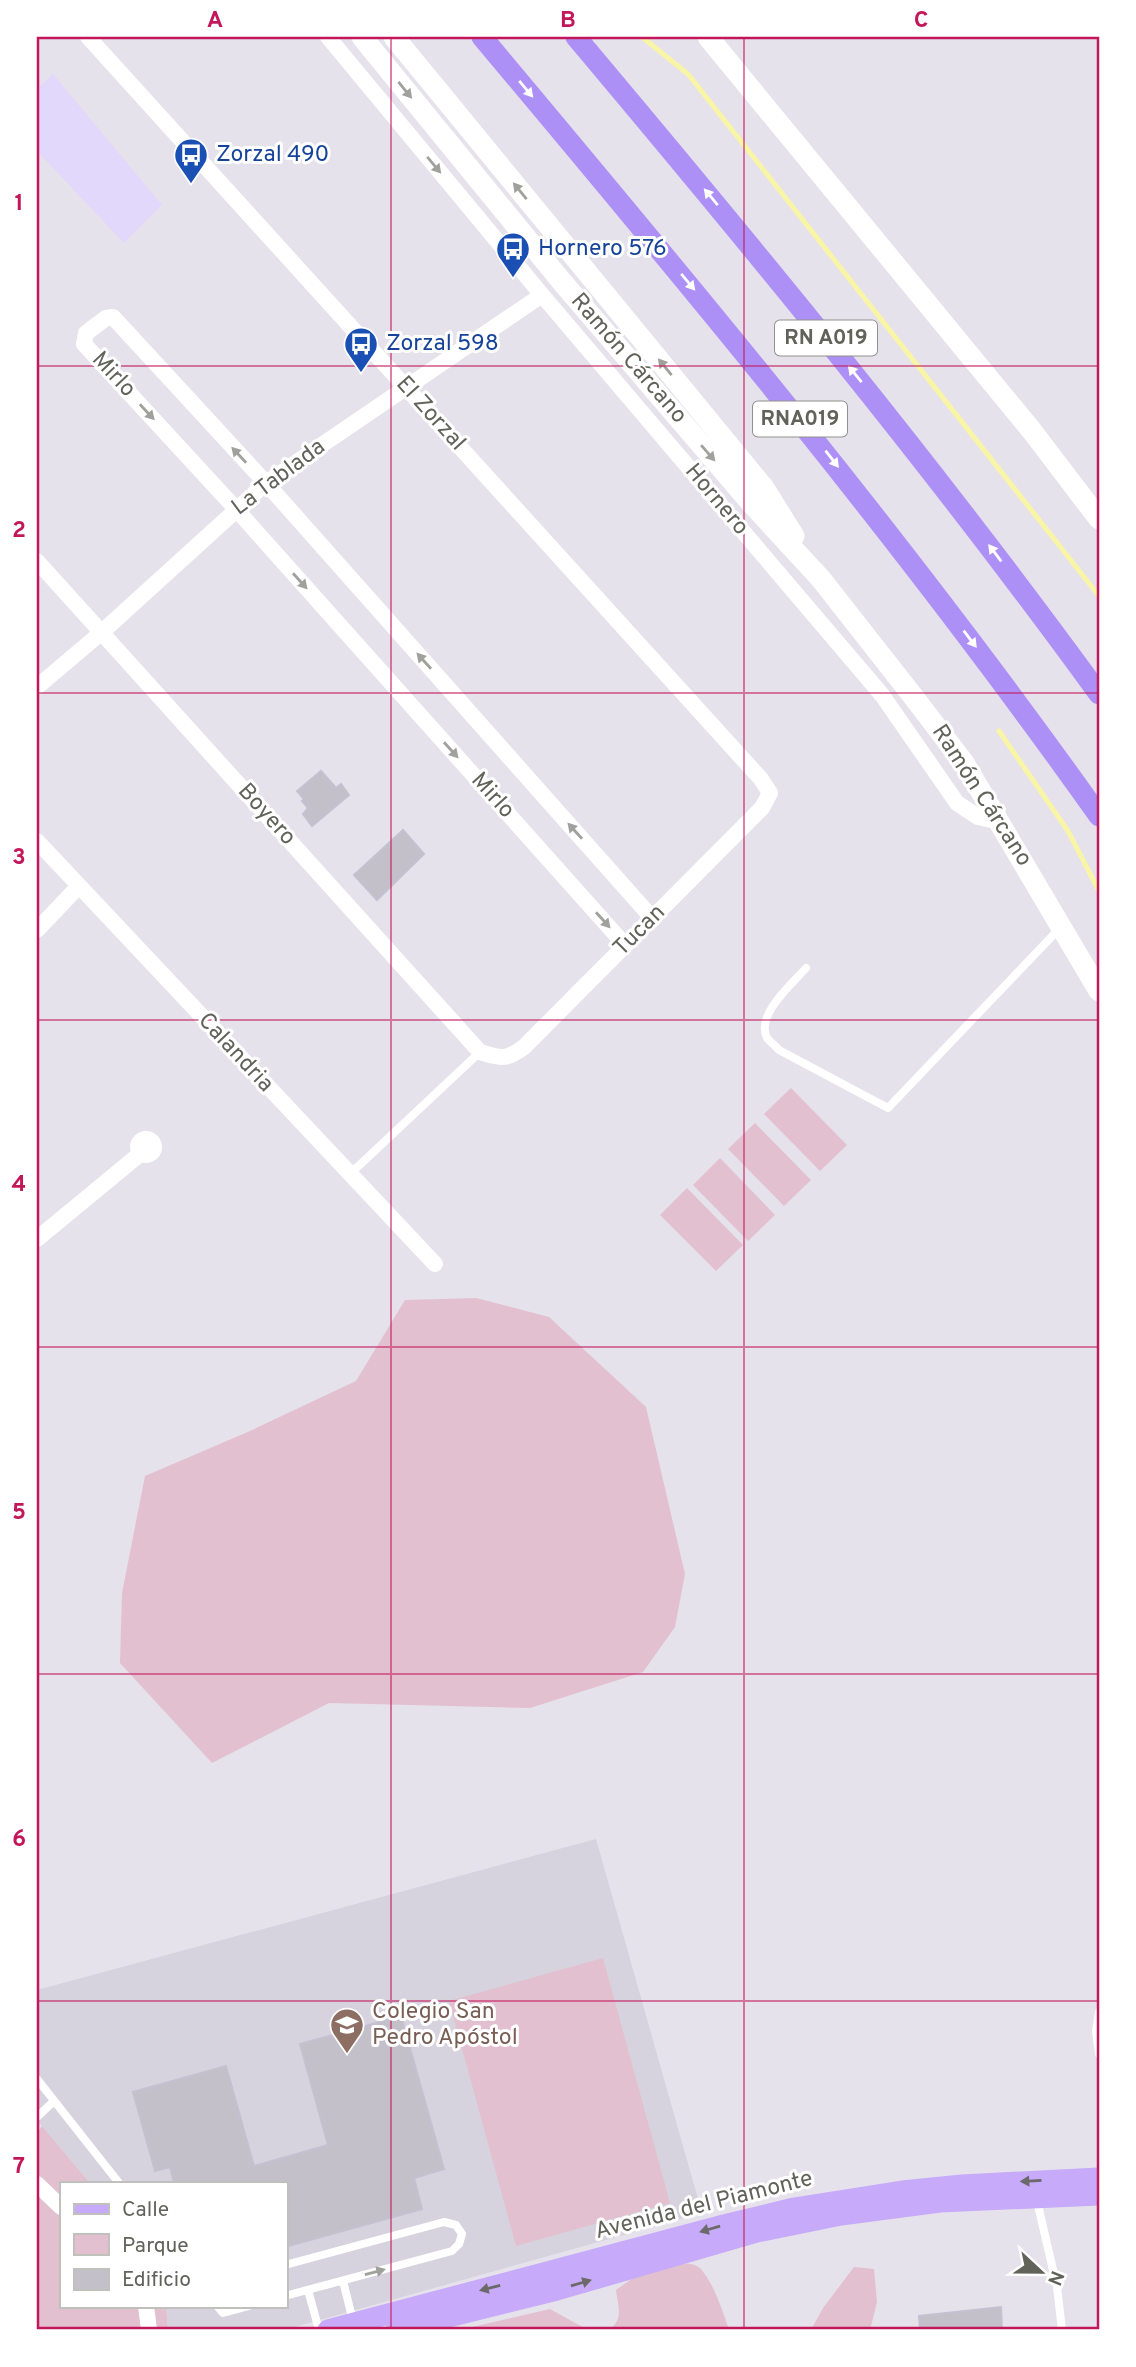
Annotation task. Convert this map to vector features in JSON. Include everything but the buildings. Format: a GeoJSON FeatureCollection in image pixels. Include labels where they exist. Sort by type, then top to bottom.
{"type":"FeatureCollection","features":[{"type":"Feature","properties":{"kind":"highway","name":"RNA019"},"geometry":{"type":"LineString","coordinates":[[482,37],[816,439],[939,596],[1099,816]]}},
{"type":"Feature","properties":{"kind":"highway","name":"RN A019"},"geometry":{"type":"LineString","coordinates":[[576,37],[861,380],[1099,694]]}},
{"type":"Feature","properties":{"kind":"main road","name":"Ramón Cárcano"},"geometry":{"type":"LineString","coordinates":[[362,37],[563,283],[751,503],[821,579],[964,763],[1099,991]]}},
{"type":"Feature","properties":{"kind":"main road","name":"Ramón Cárcano"},"geometry":{"type":"LineString","coordinates":[[394,37],[764,488],[821,579]]}},
{"type":"Feature","properties":{"kind":"main road"},"geometry":{"type":"LineString","coordinates":[[708,37],[1032,430],[1099,519]]}},
{"type":"Feature","properties":{"kind":"main road","name":"Avenida del Piamonte"},"geometry":{"type":"LineString","coordinates":[[328,2330],[783,2210],[902,2191],[1099,2178]]}},
{"type":"Feature","properties":{"kind":"main road","name":"Avenida del Piamonte"},"geometry":{"type":"LineString","coordinates":[[396,2330],[557,2290],[757,2232],[803,2222],[940,2202],[1099,2195]]}},
{"type":"Feature","properties":{"kind":"street","name":"El Zorzal"},"geometry":{"type":"LineString","coordinates":[[88,37],[761,779],[770,793]]}},
{"type":"Feature","properties":{"kind":"street","name":"Hornero"},"geometry":{"type":"LineString","coordinates":[[328,37],[542,295],[882,695],[957,803],[978,817],[1000,822]]}},
{"type":"Feature","properties":{"kind":"street","name":"La Tablada"},"geometry":{"type":"LineString","coordinates":[[37,687],[102,632],[266,483],[542,295]]}},
{"type":"Feature","properties":{"kind":"street","name":"Mirlo"},"geometry":{"type":"LineString","coordinates":[[625,945],[236,509],[84,344],[86,333],[106,317],[113,317],[266,483],[653,919]]}},
{"type":"Feature","properties":{"kind":"street","name":"Boyero"},"geometry":{"type":"LineString","coordinates":[[37,561],[480,1052]]}},
{"type":"Feature","properties":{"kind":"street","name":"Tucan"},"geometry":{"type":"LineString","coordinates":[[480,1052],[502,1059],[524,1047],[762,808],[770,793]]}},
{"type":"Feature","properties":{"kind":"street","name":"Calandria"},"geometry":{"type":"LineString","coordinates":[[37,841],[436,1264]]}},
{"type":"Feature","properties":{"kind":"street"},"geometry":{"type":"LineString","coordinates":[[37,930],[78,887]]}},
{"type":"Feature","properties":{"kind":"street"},"geometry":{"type":"LineString","coordinates":[[37,1239],[140,1154]]}},
{"type":"Feature","properties":{"kind":"street"},"geometry":{"type":"LineString","coordinates":[[37,2184],[60,2206]]}},
{"type":"Feature","properties":{"kind":"street"},"geometry":{"type":"LineString","coordinates":[[146,2308],[149,2330]]}},
{"type":"Feature","properties":{"kind":"lane"},"geometry":{"type":"LineString","coordinates":[[806,968],[777,1000],[765,1021],[767,1037],[779,1050],[888,1108],[1062,927]]}},
{"type":"Feature","properties":{"kind":"lane"},"geometry":{"type":"LineString","coordinates":[[350,1174],[480,1052]]}},
{"type":"Feature","properties":{"kind":"lane"},"geometry":{"type":"LineString","coordinates":[[1099,2012],[1096,2031],[1099,2053]]}},
{"type":"Feature","properties":{"kind":"lane"},"geometry":{"type":"LineString","coordinates":[[37,2079],[118,2182]]}},
{"type":"Feature","properties":{"kind":"lane"},"geometry":{"type":"LineString","coordinates":[[37,2117],[53,2102]]}},
{"type":"Feature","properties":{"kind":"lane"},"geometry":{"type":"LineString","coordinates":[[1036,2198],[1057,2287],[1062,2330]]}},
{"type":"Feature","properties":{"kind":"lane"},"geometry":{"type":"LineString","coordinates":[[287,2264],[444,2222],[456,2225],[462,2234],[459,2244],[452,2251],[287,2295]]}},
{"type":"Feature","properties":{"kind":"lane"},"geometry":{"type":"LineString","coordinates":[[343,2281],[354,2324]]}},
{"type":"Feature","properties":{"kind":"lane"},"geometry":{"type":"LineString","coordinates":[[308,2290],[319,2330]]}},
{"type":"Feature","properties":{"kind":"shaded area"},"geometry":{"type":"Polygon","coordinates":[[[53,74],[162,205],[124,243],[37,151],[37,89],[53,74]]]}},
{"type":"Feature","properties":{"kind":"shaded area","name":"Colegio San Pedro Apóstol"},"geometry":{"type":"Polygon","coordinates":[[[596,1839],[702,2213],[284,2330],[168,2330],[166,2308],[287,2308],[287,2182],[89,2182],[37,2120],[37,1990],[596,1839]]]}},
{"type":"Feature","properties":{"kind":"green space"},"geometry":{"type":"Polygon","coordinates":[[[791,1088],[847,1145],[820,1171],[764,1114],[791,1088]]]}},
{"type":"Feature","properties":{"kind":"green space"},"geometry":{"type":"Polygon","coordinates":[[[755,1123],[811,1180],[784,1206],[728,1149],[755,1123]]]}},
{"type":"Feature","properties":{"kind":"green space"},"geometry":{"type":"Polygon","coordinates":[[[720,1158],[775,1215],[748,1241],[693,1185],[720,1158]]]}},
{"type":"Feature","properties":{"kind":"green space"},"geometry":{"type":"Polygon","coordinates":[[[687,1188],[743,1245],[716,1271],[660,1215],[687,1188]]]}},
{"type":"Feature","properties":{"kind":"green space"},"geometry":{"type":"Polygon","coordinates":[[[476,1298],[549,1317],[646,1407],[685,1574],[675,1627],[643,1672],[530,1708],[329,1703],[212,1763],[120,1663],[122,1593],[145,1476],[356,1381],[405,1300],[476,1298]]]}},
{"type":"Feature","properties":{"kind":"green space"},"geometry":{"type":"Polygon","coordinates":[[[603,1958],[670,2203],[516,2246],[449,2001],[603,1958]]]}},
{"type":"Feature","properties":{"kind":"green space"},"geometry":{"type":"Polygon","coordinates":[[[42,2126],[89,2182],[60,2182],[60,2308],[166,2308],[168,2330],[37,2330],[37,2132],[42,2126]]]}},
{"type":"Feature","properties":{"kind":"green space"},"geometry":{"type":"Polygon","coordinates":[[[675,2263],[695,2265],[702,2271],[716,2295],[729,2330],[609,2330],[618,2317],[616,2290],[647,2268],[675,2263]]]}},
{"type":"Feature","properties":{"kind":"green space"},"geometry":{"type":"Polygon","coordinates":[[[854,2267],[874,2269],[877,2302],[870,2330],[811,2330],[823,2308],[854,2267]]]}},
{"type":"Feature","properties":{"kind":"green space"},"geometry":{"type":"Polygon","coordinates":[[[550,2309],[588,2330],[459,2330],[550,2309]]]}},
{"type":"Feature","properties":{"kind":"waterway"},"geometry":{"type":"LineString","coordinates":[[642,37],[688,74],[1099,596]]}},
{"type":"Feature","properties":{"kind":"waterway"},"geometry":{"type":"LineString","coordinates":[[999,731],[1068,831],[1099,891]]}},
{"type":"Feature","properties":{"kind":"place","name":"Zorzal 490"},"geometry":{"type":"Point","coordinates":[191,185]}},
{"type":"Feature","properties":{"kind":"place","name":"Hornero 576"},"geometry":{"type":"Point","coordinates":[513,279]}},
{"type":"Feature","properties":{"kind":"place","name":"Zorzal 598"},"geometry":{"type":"Point","coordinates":[361,374]}},
{"type":"Feature","properties":{"kind":"place","name":"Colegio San Pedro Apóstol"},"geometry":{"type":"Point","coordinates":[347,2055]}}]}
